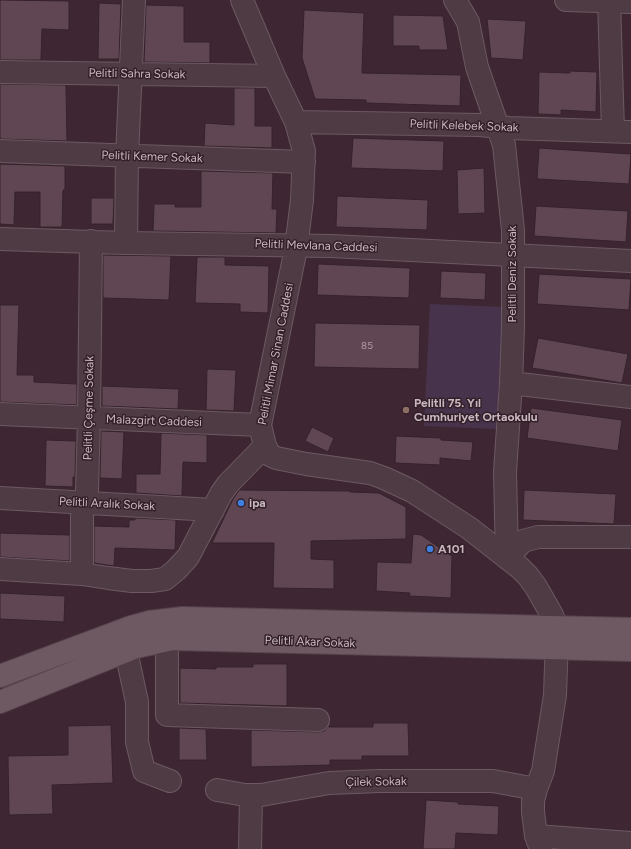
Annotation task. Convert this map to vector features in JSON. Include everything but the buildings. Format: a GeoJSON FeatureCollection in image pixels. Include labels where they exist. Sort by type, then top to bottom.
{"type":"FeatureCollection","features":[{"type":"Feature","properties":{"kind":"main road","name":"Pelitli Akar Sokak"},"geometry":{"type":"LineString","coordinates":[[0,676],[131,627],[149,622],[183,618],[631,629]]}},
{"type":"Feature","properties":{"kind":"main road","name":"Pelitli Akar Sokak"},"geometry":{"type":"LineString","coordinates":[[0,702],[126,651],[167,640],[191,639],[631,650]]}},
{"type":"Feature","properties":{"kind":"street"},"geometry":{"type":"LineString","coordinates":[[126,243],[134,0]]}},
{"type":"Feature","properties":{"kind":"street","name":"Pelitli Mimar Sinan Caddesi"},"geometry":{"type":"LineString","coordinates":[[242,0],[274,76],[296,122],[302,142],[304,162],[302,200],[296,245],[263,436]]}},
{"type":"Feature","properties":{"kind":"street","name":"Pelitli Deniz Sokak"},"geometry":{"type":"LineString","coordinates":[[455,0],[468,22],[477,66],[504,144],[513,230],[513,327],[505,472],[507,558]]}},
{"type":"Feature","properties":{"kind":"street"},"geometry":{"type":"LineString","coordinates":[[566,0],[631,2]]}},
{"type":"Feature","properties":{"kind":"street"},"geometry":{"type":"LineString","coordinates":[[609,1],[622,132]]}},
{"type":"Feature","properties":{"kind":"street","name":"Pelitli Sahra Sokak"},"geometry":{"type":"LineString","coordinates":[[0,72],[274,76]]}},
{"type":"Feature","properties":{"kind":"street","name":"Pelitli Kelebek Sokak"},"geometry":{"type":"LineString","coordinates":[[296,122],[472,125],[622,132]]}},
{"type":"Feature","properties":{"kind":"street","name":"Pelitli Kemer Sokak"},"geometry":{"type":"LineString","coordinates":[[0,151],[304,162]]}},
{"type":"Feature","properties":{"kind":"street","name":"Pelitli Mevlana Caddesi"},"geometry":{"type":"LineString","coordinates":[[0,239],[126,243],[331,246],[631,261]]}},
{"type":"Feature","properties":{"kind":"street","name":"Pelitli Çeşme Sokak"},"geometry":{"type":"LineString","coordinates":[[82,574],[82,512],[86,492],[89,418],[91,242]]}},
{"type":"Feature","properties":{"kind":"street"},"geometry":{"type":"LineString","coordinates":[[511,383],[631,397]]}},
{"type":"Feature","properties":{"kind":"street","name":"Malazgirt Caddesi"},"geometry":{"type":"LineString","coordinates":[[0,414],[89,418],[263,436]]}},
{"type":"Feature","properties":{"kind":"street"},"geometry":{"type":"LineString","coordinates":[[0,569],[82,574],[132,581],[165,579],[188,557],[221,494],[263,436]]}},
{"type":"Feature","properties":{"kind":"street"},"geometry":{"type":"LineString","coordinates":[[263,436],[270,455],[276,458],[370,473],[412,491],[469,528],[520,568],[532,581],[552,615],[556,626],[554,702],[543,771],[533,801],[533,812],[539,842],[631,843]]}},
{"type":"Feature","properties":{"kind":"street","name":"Pelitli Aralık Sokak"},"geometry":{"type":"LineString","coordinates":[[0,498],[213,510]]}},
{"type":"Feature","properties":{"kind":"street"},"geometry":{"type":"LineString","coordinates":[[507,558],[524,541],[538,537],[631,537]]}},
{"type":"Feature","properties":{"kind":"street"},"geometry":{"type":"LineString","coordinates":[[167,640],[167,715],[318,720]]}},
{"type":"Feature","properties":{"kind":"street"},"geometry":{"type":"LineString","coordinates":[[126,651],[138,702],[138,742],[144,771],[170,782]]}},
{"type":"Feature","properties":{"kind":"street","name":"Çilek Sokak"},"geometry":{"type":"LineString","coordinates":[[217,790],[261,796],[329,783],[380,781],[493,782],[536,789]]}},
{"type":"Feature","properties":{"kind":"street"},"geometry":{"type":"LineString","coordinates":[[250,849],[251,795]]}},
{"type":"Feature","properties":{"kind":"shaded area"},"geometry":{"type":"Polygon","coordinates":[[[430,304],[504,307],[496,429],[424,426],[430,304]]]}},
{"type":"Feature","properties":{"kind":"place","name":"Pelitli 75. Yıl Cumhuriyet Ortaokulu"},"geometry":{"type":"Point","coordinates":[406,410]}},
{"type":"Feature","properties":{"kind":"place","name":"ipa"},"geometry":{"type":"Point","coordinates":[241,503]}},
{"type":"Feature","properties":{"kind":"place","name":"A101"},"geometry":{"type":"Point","coordinates":[430,549]}}]}
